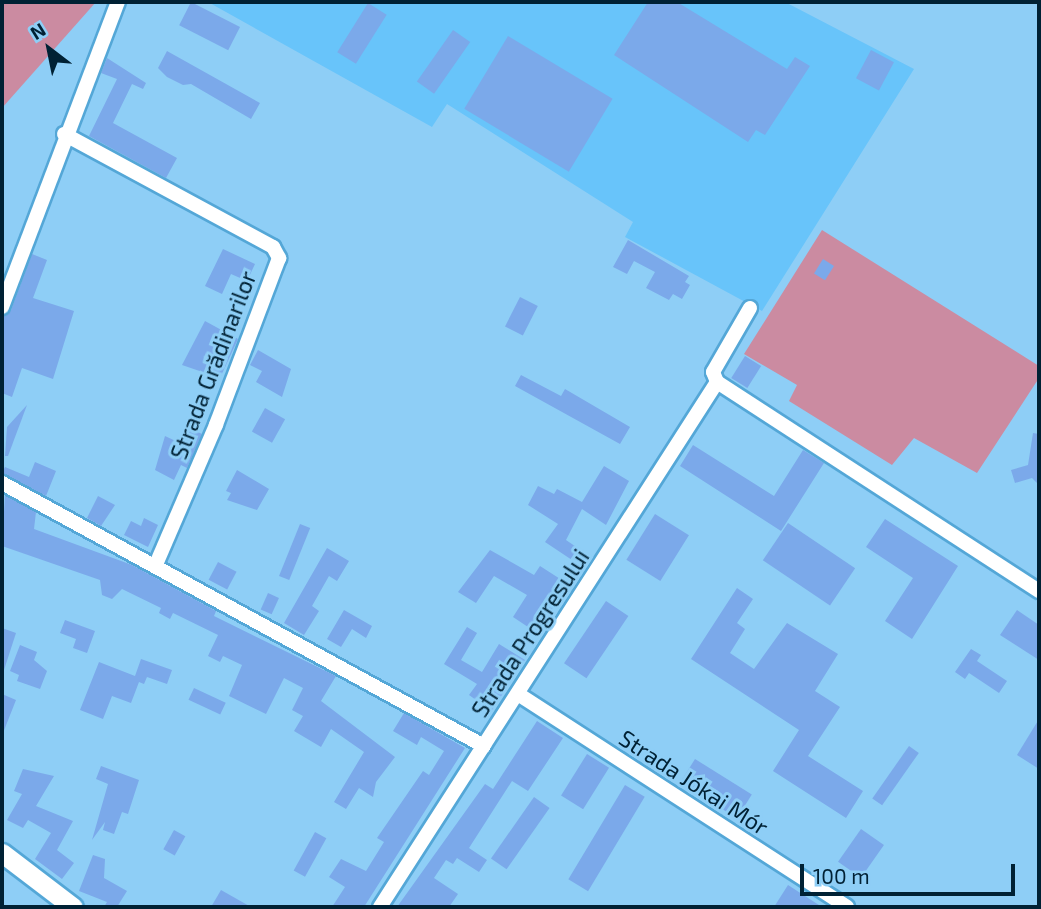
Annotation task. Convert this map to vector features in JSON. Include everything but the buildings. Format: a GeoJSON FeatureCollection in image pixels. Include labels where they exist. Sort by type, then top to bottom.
{"type":"FeatureCollection","features":[{"type":"Feature","properties":{"kind":"main road"},"geometry":{"type":"LineString","coordinates":[[2,853],[73,907]]}},
{"type":"Feature","properties":{"kind":"street"},"geometry":{"type":"LineString","coordinates":[[2,307],[64,135],[118,2]]}},
{"type":"Feature","properties":{"kind":"street","name":"Strada Grădinarilor"},"geometry":{"type":"LineString","coordinates":[[64,135],[273,247],[279,258],[216,425],[156,564]]}},
{"type":"Feature","properties":{"kind":"street","name":"Strada Progresului"},"geometry":{"type":"LineString","coordinates":[[380,907],[717,382],[713,372],[750,308]]}},
{"type":"Feature","properties":{"kind":"street"},"geometry":{"type":"LineString","coordinates":[[717,382],[1039,591]]}},
{"type":"Feature","properties":{"kind":"street"},"geometry":{"type":"LineString","coordinates":[[2,483],[156,564],[484,746]]}},
{"type":"Feature","properties":{"kind":"street","name":"Strada Jókai Mór"},"geometry":{"type":"LineString","coordinates":[[518,694],[847,907]]}},
{"type":"Feature","properties":{"kind":"shaded area"},"geometry":{"type":"Polygon","coordinates":[[[2,2],[96,2],[2,108],[2,2]]]}},
{"type":"Feature","properties":{"kind":"shaded area"},"geometry":{"type":"Polygon","coordinates":[[[208,2],[785,2],[914,69],[762,311],[625,237],[633,222],[447,104],[432,127],[208,2]]]}},
{"type":"Feature","properties":{"kind":"shaded area"},"geometry":{"type":"Polygon","coordinates":[[[822,230],[1039,366],[1039,378],[977,473],[914,438],[892,465],[789,401],[797,385],[744,354],[822,230]]]}}]}
